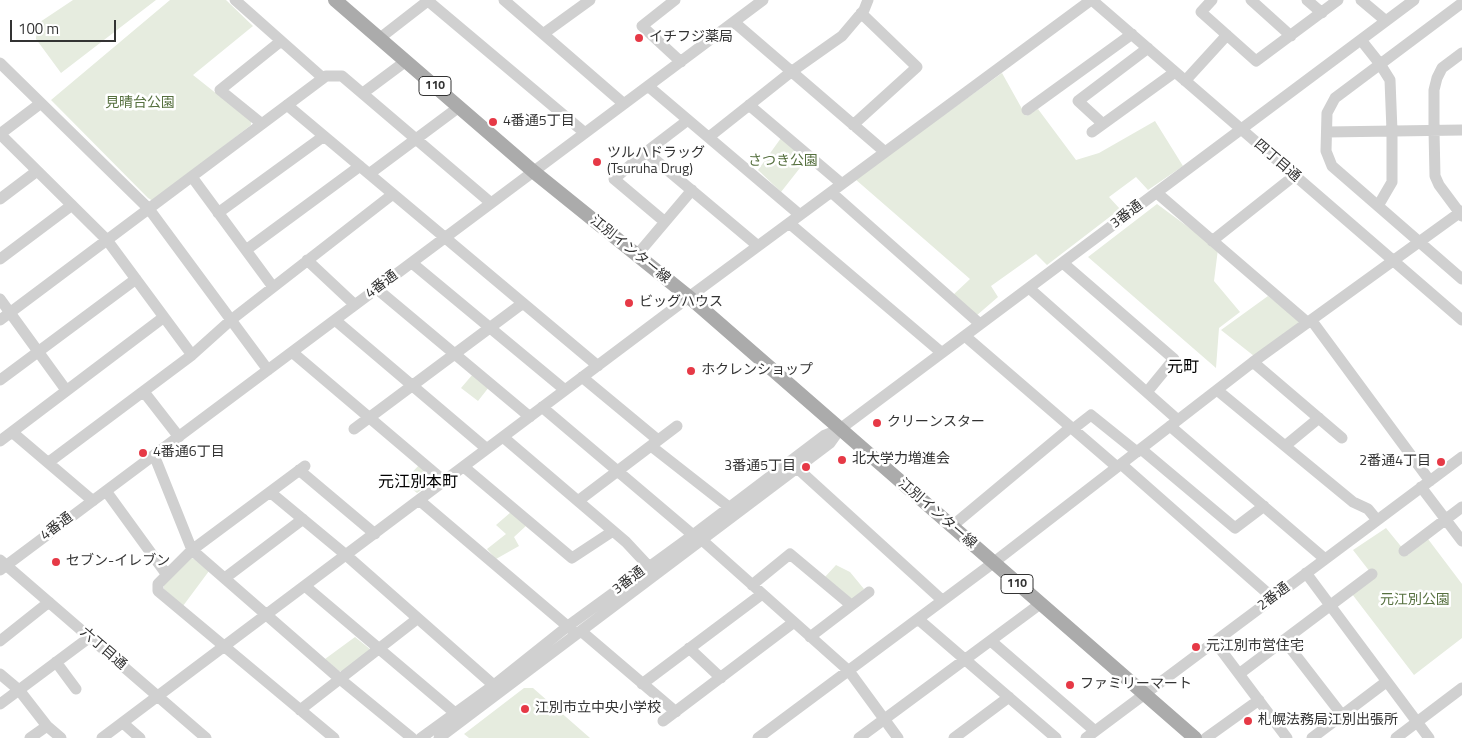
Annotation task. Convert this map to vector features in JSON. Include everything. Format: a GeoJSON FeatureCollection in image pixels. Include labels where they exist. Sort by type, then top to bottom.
{"type":"FeatureCollection","features":[{"type":"Feature","properties":{"kind":"main road","name":"江別インター線"},"geometry":{"type":"LineString","coordinates":[[335,0],[534,172],[689,297],[1195,738]]}},
{"type":"Feature","properties":{"kind":"street"},"geometry":{"type":"LineString","coordinates":[[235,0],[323,78]]}},
{"type":"Feature","properties":{"kind":"street"},"geometry":{"type":"LineString","coordinates":[[380,38],[428,0],[585,133]]}},
{"type":"Feature","properties":{"kind":"street"},"geometry":{"type":"LineString","coordinates":[[543,34],[590,0]]}},
{"type":"Feature","properties":{"kind":"street"},"geometry":{"type":"LineString","coordinates":[[675,0],[642,26],[681,62]]}},
{"type":"Feature","properties":{"kind":"street","name":"4番通"},"geometry":{"type":"LineString","coordinates":[[2,565],[93,501],[763,0]]}},
{"type":"Feature","properties":{"kind":"street"},"geometry":{"type":"LineString","coordinates":[[709,137],[791,72],[842,36],[861,13],[868,0]]}},
{"type":"Feature","properties":{"kind":"street"},"geometry":{"type":"LineString","coordinates":[[102,738],[689,297],[1092,0]]}},
{"type":"Feature","properties":{"kind":"street","name":"四丁目通"},"geometry":{"type":"LineString","coordinates":[[1092,0],[1462,320]]}},
{"type":"Feature","properties":{"kind":"street"},"geometry":{"type":"LineString","coordinates":[[1212,0],[1201,12],[1256,61],[1338,0]]}},
{"type":"Feature","properties":{"kind":"street"},"geometry":{"type":"LineString","coordinates":[[1251,0],[1291,36]]}},
{"type":"Feature","properties":{"kind":"street"},"geometry":{"type":"LineString","coordinates":[[1307,0],[1322,12]]}},
{"type":"Feature","properties":{"kind":"street"},"geometry":{"type":"LineString","coordinates":[[1361,0],[1386,21]]}},
{"type":"Feature","properties":{"kind":"street"},"geometry":{"type":"LineString","coordinates":[[508,1],[624,104]]}},
{"type":"Feature","properties":{"kind":"street","name":"3番通"},"geometry":{"type":"LineString","coordinates":[[439,738],[497,688],[698,538],[825,435],[840,429],[1157,194],[1386,21],[1409,1]]}},
{"type":"Feature","properties":{"kind":"street"},"geometry":{"type":"LineString","coordinates":[[1462,3],[1335,98],[1327,113],[1326,152],[1332,166],[1462,279]]}},
{"type":"Feature","properties":{"kind":"street"},"geometry":{"type":"LineString","coordinates":[[854,125],[917,67],[861,13]]}},
{"type":"Feature","properties":{"kind":"street"},"geometry":{"type":"LineString","coordinates":[[734,22],[885,152]]}},
{"type":"Feature","properties":{"kind":"street"},"geometry":{"type":"LineString","coordinates":[[1027,110],[1132,34]]}},
{"type":"Feature","properties":{"kind":"street"},"geometry":{"type":"LineString","coordinates":[[1185,81],[1227,35]]}},
{"type":"Feature","properties":{"kind":"street"},"geometry":{"type":"LineString","coordinates":[[1361,40],[1390,80],[1392,182],[1378,206]]}},
{"type":"Feature","properties":{"kind":"street"},"geometry":{"type":"LineString","coordinates":[[262,124],[220,90],[281,41]]}},
{"type":"Feature","properties":{"kind":"street"},"geometry":{"type":"LineString","coordinates":[[1103,124],[1078,101],[1148,48]]}},
{"type":"Feature","properties":{"kind":"street"},"geometry":{"type":"LineString","coordinates":[[758,738],[993,563],[1253,362],[1461,213],[1439,185],[1435,176],[1434,90],[1442,68],[1462,53]]}},
{"type":"Feature","properties":{"kind":"street"},"geometry":{"type":"LineString","coordinates":[[363,94],[406,61]]}},
{"type":"Feature","properties":{"kind":"street"},"geometry":{"type":"LineString","coordinates":[[0,63],[150,209],[268,370]]}},
{"type":"Feature","properties":{"kind":"street"},"geometry":{"type":"LineString","coordinates":[[1092,132],[1175,72]]}},
{"type":"Feature","properties":{"kind":"street"},"geometry":{"type":"LineString","coordinates":[[0,320],[326,76],[342,76],[491,203]]}},
{"type":"Feature","properties":{"kind":"street"},"geometry":{"type":"LineString","coordinates":[[648,86],[800,215]]}},
{"type":"Feature","properties":{"kind":"street"},"geometry":{"type":"LineString","coordinates":[[41,103],[0,134],[107,240],[192,355]]}},
{"type":"Feature","properties":{"kind":"street"},"geometry":{"type":"LineString","coordinates":[[287,105],[598,366]]}},
{"type":"Feature","properties":{"kind":"street"},"geometry":{"type":"LineString","coordinates":[[749,105],[842,184]]}},
{"type":"Feature","properties":{"kind":"street"},"geometry":{"type":"LineString","coordinates":[[246,250],[364,170],[416,139],[459,107]]}},
{"type":"Feature","properties":{"kind":"street"},"geometry":{"type":"LineString","coordinates":[[665,222],[614,179],[688,120]]}},
{"type":"Feature","properties":{"kind":"street"},"geometry":{"type":"LineString","coordinates":[[1327,132],[1462,130]]}},
{"type":"Feature","properties":{"kind":"street"},"geometry":{"type":"LineString","coordinates":[[218,213],[324,136]]}},
{"type":"Feature","properties":{"kind":"street"},"geometry":{"type":"LineString","coordinates":[[646,152],[758,246]]}},
{"type":"Feature","properties":{"kind":"street"},"geometry":{"type":"LineString","coordinates":[[0,199],[37,171]]}},
{"type":"Feature","properties":{"kind":"street"},"geometry":{"type":"LineString","coordinates":[[1212,241],[1294,176]]}},
{"type":"Feature","properties":{"kind":"street"},"geometry":{"type":"LineString","coordinates":[[192,177],[273,287]]}},
{"type":"Feature","properties":{"kind":"street"},"geometry":{"type":"LineString","coordinates":[[637,255],[692,190]]}},
{"type":"Feature","properties":{"kind":"street"},"geometry":{"type":"LineString","coordinates":[[831,192],[980,324]]}},
{"type":"Feature","properties":{"kind":"street"},"geometry":{"type":"LineString","coordinates":[[49,462],[192,355],[231,320],[393,194]]}},
{"type":"Feature","properties":{"kind":"street"},"geometry":{"type":"LineString","coordinates":[[1157,194],[1310,322],[1426,484],[1445,519],[1462,541]]}},
{"type":"Feature","properties":{"kind":"street"},"geometry":{"type":"LineString","coordinates":[[0,260],[72,205]]}},
{"type":"Feature","properties":{"kind":"street"},"geometry":{"type":"LineString","coordinates":[[789,223],[942,353]]}},
{"type":"Feature","properties":{"kind":"street"},"geometry":{"type":"LineString","coordinates":[[307,260],[355,305]]}},
{"type":"Feature","properties":{"kind":"street"},"geometry":{"type":"LineString","coordinates":[[412,263],[565,390]]}},
{"type":"Feature","properties":{"kind":"street"},"geometry":{"type":"LineString","coordinates":[[1063,263],[1174,359],[1147,392]]}},
{"type":"Feature","properties":{"kind":"street"},"geometry":{"type":"LineString","coordinates":[[0,380],[136,279]]}},
{"type":"Feature","properties":{"kind":"street"},"geometry":{"type":"LineString","coordinates":[[1029,288],[1147,392],[1174,423],[1325,559]]}},
{"type":"Feature","properties":{"kind":"street"},"geometry":{"type":"LineString","coordinates":[[377,289],[530,417]]}},
{"type":"Feature","properties":{"kind":"street"},"geometry":{"type":"LineString","coordinates":[[0,299],[66,390]]}},
{"type":"Feature","properties":{"kind":"street"},"geometry":{"type":"LineString","coordinates":[[354,429],[523,303]]}},
{"type":"Feature","properties":{"kind":"street"},"geometry":{"type":"LineString","coordinates":[[0,441],[164,317]]}},
{"type":"Feature","properties":{"kind":"street"},"geometry":{"type":"LineString","coordinates":[[335,320],[487,449]]}},
{"type":"Feature","properties":{"kind":"street"},"geometry":{"type":"LineString","coordinates":[[965,336],[1273,598]]}},
{"type":"Feature","properties":{"kind":"street"},"geometry":{"type":"LineString","coordinates":[[292,352],[444,481]]}},
{"type":"Feature","properties":{"kind":"street"},"geometry":{"type":"LineString","coordinates":[[1253,362],[1342,438]]}},
{"type":"Feature","properties":{"kind":"street"},"geometry":{"type":"LineString","coordinates":[[582,378],[733,511]]}},
{"type":"Feature","properties":{"kind":"street"},"geometry":{"type":"LineString","coordinates":[[1217,390],[1353,502],[1368,509],[1378,520]]}},
{"type":"Feature","properties":{"kind":"street"},"geometry":{"type":"LineString","coordinates":[[144,392],[179,437]]}},
{"type":"Feature","properties":{"kind":"street"},"geometry":{"type":"LineString","coordinates":[[542,407],[698,538],[848,671],[898,738]]}},
{"type":"Feature","properties":{"kind":"street"},"geometry":{"type":"LineString","coordinates":[[952,527],[1072,428],[1091,415],[1139,451],[1234,528],[1264,506]]}},
{"type":"Feature","properties":{"kind":"street"},"geometry":{"type":"LineString","coordinates":[[1285,446],[1319,418]]}},
{"type":"Feature","properties":{"kind":"street"},"geometry":{"type":"LineString","coordinates":[[578,501],[677,426]]}},
{"type":"Feature","properties":{"kind":"street","name":"3番通"},"geometry":{"type":"LineString","coordinates":[[733,511],[797,468],[830,443],[840,429]]}},
{"type":"Feature","properties":{"kind":"street"},"geometry":{"type":"LineString","coordinates":[[12,432],[93,501]]}},
{"type":"Feature","properties":{"kind":"street"},"geometry":{"type":"LineString","coordinates":[[503,437],[626,542],[652,571]]}},
{"type":"Feature","properties":{"kind":"street"},"geometry":{"type":"LineString","coordinates":[[154,455],[192,550],[340,679],[412,738]]}},
{"type":"Feature","properties":{"kind":"street","name":"2番通"},"geometry":{"type":"LineString","coordinates":[[1090,735],[1462,457]]}},
{"type":"Feature","properties":{"kind":"street"},"geometry":{"type":"LineString","coordinates":[[464,467],[572,558],[613,531]]}},
{"type":"Feature","properties":{"kind":"street"},"geometry":{"type":"LineString","coordinates":[[334,738],[158,591],[158,584],[192,550],[302,468],[375,534]]}},
{"type":"Feature","properties":{"kind":"street"},"geometry":{"type":"LineString","coordinates":[[797,468],[942,600]]}},
{"type":"Feature","properties":{"kind":"street"},"geometry":{"type":"LineString","coordinates":[[106,491],[167,575]]}},
{"type":"Feature","properties":{"kind":"street"},"geometry":{"type":"LineString","coordinates":[[270,492],[346,555],[497,688]]}},
{"type":"Feature","properties":{"kind":"street"},"geometry":{"type":"LineString","coordinates":[[419,500],[676,712]]}},
{"type":"Feature","properties":{"kind":"street"},"geometry":{"type":"LineString","coordinates":[[1404,551],[1462,507]]}},
{"type":"Feature","properties":{"kind":"street"},"geometry":{"type":"LineString","coordinates":[[225,578],[303,520]]}},
{"type":"Feature","properties":{"kind":"street"},"geometry":{"type":"LineString","coordinates":[[752,585],[790,554],[850,606]]}},
{"type":"Feature","properties":{"kind":"street","name":"六丁目通"},"geometry":{"type":"LineString","coordinates":[[2,565],[49,602],[206,738]]}},
{"type":"Feature","properties":{"kind":"street"},"geometry":{"type":"LineString","coordinates":[[1306,573],[1429,738]]}},
{"type":"Feature","properties":{"kind":"street"},"geometry":{"type":"LineString","coordinates":[[1239,674],[1372,574]]}},
{"type":"Feature","properties":{"kind":"street"},"geometry":{"type":"LineString","coordinates":[[305,586],[455,713]]}},
{"type":"Feature","properties":{"kind":"street"},"geometry":{"type":"LineString","coordinates":[[810,636],[868,592]]}},
{"type":"Feature","properties":{"kind":"street"},"geometry":{"type":"LineString","coordinates":[[642,684],[762,594]]}},
{"type":"Feature","properties":{"kind":"street"},"geometry":{"type":"LineString","coordinates":[[0,641],[49,602]]}},
{"type":"Feature","properties":{"kind":"street"},"geometry":{"type":"LineString","coordinates":[[859,738],[1040,604]]}},
{"type":"Feature","properties":{"kind":"street"},"geometry":{"type":"LineString","coordinates":[[300,710],[418,619]]}},
{"type":"Feature","properties":{"kind":"street"},"geometry":{"type":"LineString","coordinates":[[918,619],[1056,738]]}},
{"type":"Feature","properties":{"kind":"street"},"geometry":{"type":"LineString","coordinates":[[663,721],[794,622]]}},
{"type":"Feature","properties":{"kind":"street"},"geometry":{"type":"LineString","coordinates":[[0,704],[90,638]]}},
{"type":"Feature","properties":{"kind":"street"},"geometry":{"type":"LineString","coordinates":[[1284,640],[1342,715]]}},
{"type":"Feature","properties":{"kind":"street"},"geometry":{"type":"LineString","coordinates":[[991,641],[1090,735]]}},
{"type":"Feature","properties":{"kind":"street"},"geometry":{"type":"LineString","coordinates":[[1215,642],[1287,738]]}},
{"type":"Feature","properties":{"kind":"street"},"geometry":{"type":"LineString","coordinates":[[689,648],[721,678]]}},
{"type":"Feature","properties":{"kind":"street"},"geometry":{"type":"LineString","coordinates":[[56,662],[76,689]]}},
{"type":"Feature","properties":{"kind":"street"},"geometry":{"type":"LineString","coordinates":[[0,674],[19,690],[47,726],[61,738]]}},
{"type":"Feature","properties":{"kind":"street"},"geometry":{"type":"LineString","coordinates":[[1312,738],[1386,682]]}},
{"type":"Feature","properties":{"kind":"street","name":"3番通"},"geometry":{"type":"LineString","coordinates":[[421,738],[455,713],[497,688]]}},
{"type":"Feature","properties":{"kind":"street"},"geometry":{"type":"LineString","coordinates":[[1396,738],[1462,688]]}},
{"type":"Feature","properties":{"kind":"street"},"geometry":{"type":"LineString","coordinates":[[954,738],[1009,697]]}},
{"type":"Feature","properties":{"kind":"street"},"geometry":{"type":"LineString","coordinates":[[1206,738],[1259,700]]}},
{"type":"Feature","properties":{"kind":"street"},"geometry":{"type":"LineString","coordinates":[[122,722],[140,738]]}},
{"type":"Feature","properties":{"kind":"street"},"geometry":{"type":"LineString","coordinates":[[30,738],[47,726]]}},
{"type":"Feature","properties":{"kind":"green space"},"geometry":{"type":"Polygon","coordinates":[[[73,0],[156,0],[61,73],[36,39],[37,24],[73,0]]]}},
{"type":"Feature","properties":{"kind":"green space","name":"見晴台公園"},"geometry":{"type":"Polygon","coordinates":[[[170,0],[226,0],[253,26],[193,75],[251,121],[251,125],[153,201],[51,100],[170,0]]]}},
{"type":"Feature","properties":{"kind":"green space"},"geometry":{"type":"Polygon","coordinates":[[[1002,73],[1026,116],[1038,109],[1076,160],[1099,153],[1155,121],[1183,166],[1148,190],[1136,177],[1109,197],[1120,209],[1047,265],[1036,254],[991,286],[998,297],[976,316],[953,295],[970,279],[855,179],[1002,73]]]}},
{"type":"Feature","properties":{"kind":"green space","name":"さつき公園"},"geometry":{"type":"Polygon","coordinates":[[[781,138],[807,159],[781,192],[758,170],[781,138]]]}},
{"type":"Feature","properties":{"kind":"green space"},"geometry":{"type":"Polygon","coordinates":[[[1157,204],[1218,249],[1214,281],[1240,312],[1219,328],[1216,368],[1088,257],[1157,204]]]}},
{"type":"Feature","properties":{"kind":"green space"},"geometry":{"type":"Polygon","coordinates":[[[1268,296],[1299,320],[1298,325],[1254,356],[1221,330],[1268,296]]]}},
{"type":"Feature","properties":{"kind":"green space"},"geometry":{"type":"Polygon","coordinates":[[[473,374],[489,387],[478,401],[461,388],[473,374]]]}},
{"type":"Feature","properties":{"kind":"green space"},"geometry":{"type":"Polygon","coordinates":[[[420,464],[434,476],[433,482],[417,493],[403,482],[420,464]]]}},
{"type":"Feature","properties":{"kind":"green space"},"geometry":{"type":"Polygon","coordinates":[[[511,512],[527,525],[514,537],[519,546],[496,559],[487,549],[506,534],[496,525],[511,512]]]}},
{"type":"Feature","properties":{"kind":"green space","name":"元江別公園"},"geometry":{"type":"Polygon","coordinates":[[[1386,528],[1408,555],[1428,539],[1462,584],[1462,638],[1414,675],[1352,594],[1374,577],[1353,550],[1386,528]]]}},
{"type":"Feature","properties":{"kind":"green space"},"geometry":{"type":"Polygon","coordinates":[[[190,557],[209,571],[183,606],[164,589],[164,584],[190,557]]]}},
{"type":"Feature","properties":{"kind":"green space"},"geometry":{"type":"Polygon","coordinates":[[[836,565],[850,572],[864,589],[851,600],[824,578],[836,565]]]}},
{"type":"Feature","properties":{"kind":"green space"},"geometry":{"type":"Polygon","coordinates":[[[355,637],[370,649],[344,672],[339,671],[325,659],[355,637]]]}},
{"type":"Feature","properties":{"kind":"green space","name":"江別市立中央小学校"},"geometry":{"type":"Polygon","coordinates":[[[524,688],[533,688],[590,738],[469,738],[464,734],[524,688]]]}},
{"type":"Feature","properties":{"kind":"place","name":"イチフジ薬局"},"geometry":{"type":"Point","coordinates":[639,38]}},
{"type":"Feature","properties":{"kind":"place","name":"4番通5丁目"},"geometry":{"type":"Point","coordinates":[493,122]}},
{"type":"Feature","properties":{"kind":"place","name":"ツルハドラッグ (Tsuruha Drug)"},"geometry":{"type":"Point","coordinates":[597,162]}},
{"type":"Feature","properties":{"kind":"place","name":"ビッグハウス"},"geometry":{"type":"Point","coordinates":[629,303]}},
{"type":"Feature","properties":{"kind":"place","name":"ホクレンショップ"},"geometry":{"type":"Point","coordinates":[691,371]}},
{"type":"Feature","properties":{"kind":"place","name":"クリーンスター"},"geometry":{"type":"Point","coordinates":[877,423]}},
{"type":"Feature","properties":{"kind":"place","name":"4番通6丁目"},"geometry":{"type":"Point","coordinates":[143,453]}},
{"type":"Feature","properties":{"kind":"place","name":"北大学力増進会"},"geometry":{"type":"Point","coordinates":[842,460]}},
{"type":"Feature","properties":{"kind":"place","name":"2番通4丁目"},"geometry":{"type":"Point","coordinates":[1441,462]}},
{"type":"Feature","properties":{"kind":"place","name":"3番通5丁目"},"geometry":{"type":"Point","coordinates":[806,467]}},
{"type":"Feature","properties":{"kind":"place","name":"セブン-イレブン"},"geometry":{"type":"Point","coordinates":[56,562]}},
{"type":"Feature","properties":{"kind":"place","name":"元江別市営住宅"},"geometry":{"type":"Point","coordinates":[1196,647]}},
{"type":"Feature","properties":{"kind":"place","name":"ファミリーマート"},"geometry":{"type":"Point","coordinates":[1070,685]}},
{"type":"Feature","properties":{"kind":"place","name":"江別市立中央小学校"},"geometry":{"type":"Point","coordinates":[525,709]}},
{"type":"Feature","properties":{"kind":"place","name":"札幌法務局江別出張所"},"geometry":{"type":"Point","coordinates":[1248,721]}},
{"type":"Feature","properties":{"kind":"district","name":"元町"},"geometry":{"type":"Point","coordinates":[1183,368]}},
{"type":"Feature","properties":{"kind":"district","name":"元江別本町"},"geometry":{"type":"Point","coordinates":[418,483]}}]}
